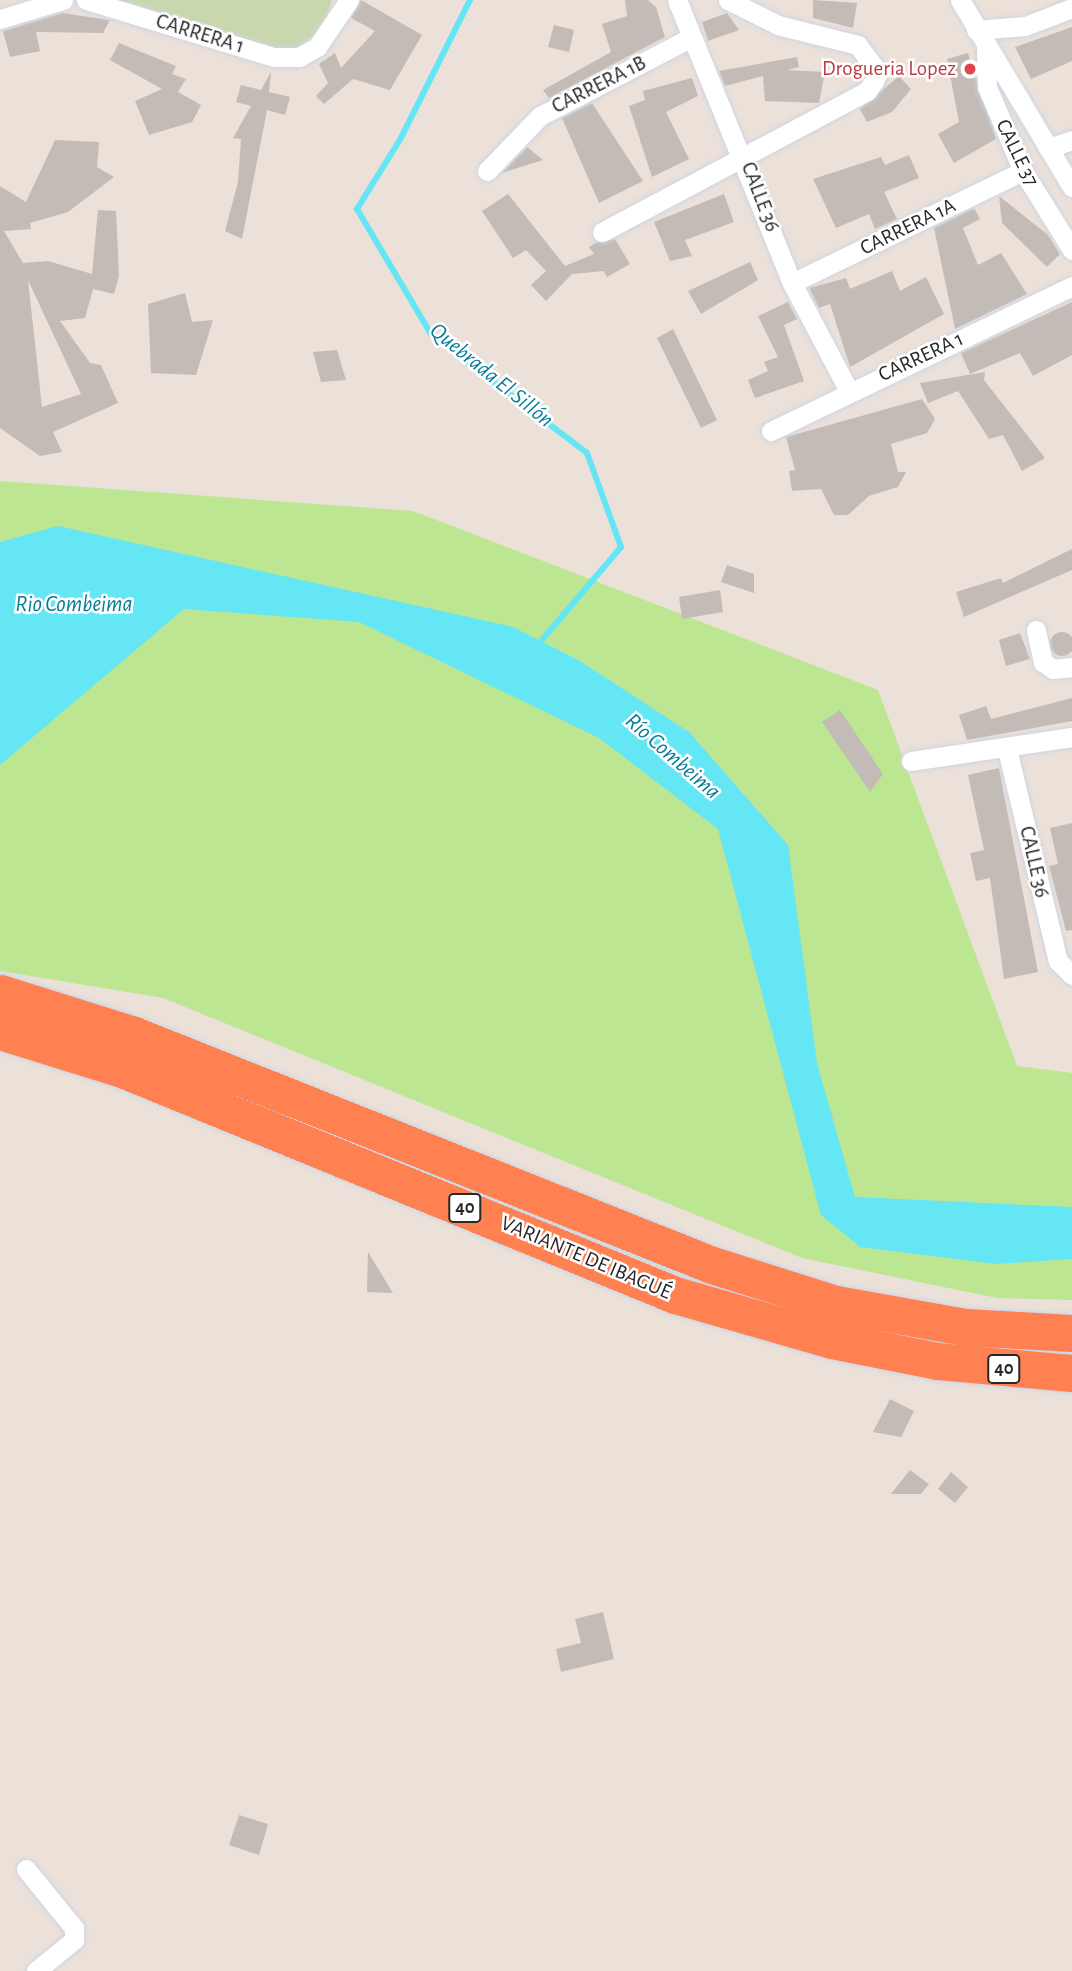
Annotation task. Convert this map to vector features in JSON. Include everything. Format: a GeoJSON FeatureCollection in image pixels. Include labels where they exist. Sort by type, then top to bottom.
{"type":"FeatureCollection","features":[{"type":"Feature","properties":{"kind":"highway","name":"VARIANTE DE IBAGUÉ"},"geometry":{"type":"LineString","coordinates":[[0,993],[134,1035],[712,1265],[849,1306],[965,1327],[1072,1333]]}},
{"type":"Feature","properties":{"kind":"highway","name":"VARIANTE DE IBAGUÉ"},"geometry":{"type":"LineString","coordinates":[[0,1031],[122,1069],[676,1296],[832,1340],[937,1361],[1072,1373]]}},
{"type":"Feature","properties":{"kind":"street"},"geometry":{"type":"LineString","coordinates":[[0,19],[63,0]]}},
{"type":"Feature","properties":{"kind":"street","name":"CARRERA 1"},"geometry":{"type":"LineString","coordinates":[[86,0],[274,57],[299,57],[317,47],[349,0]]}},
{"type":"Feature","properties":{"kind":"street","name":"CALLE 36"},"geometry":{"type":"LineString","coordinates":[[677,0],[688,39],[745,156],[792,283],[849,391]]}},
{"type":"Feature","properties":{"kind":"street"},"geometry":{"type":"LineString","coordinates":[[602,232],[867,91],[878,72],[858,45],[778,24],[728,0]]}},
{"type":"Feature","properties":{"kind":"street","name":"CALLE 37"},"geometry":{"type":"LineString","coordinates":[[960,0],[1072,187]]}},
{"type":"Feature","properties":{"kind":"street"},"geometry":{"type":"LineString","coordinates":[[981,38],[1025,26],[1072,8]]}},
{"type":"Feature","properties":{"kind":"street","name":"CALLE 37"},"geometry":{"type":"LineString","coordinates":[[981,38],[987,87],[1023,171],[1072,250]]}},
{"type":"Feature","properties":{"kind":"street","name":"CARRERA 1B"},"geometry":{"type":"LineString","coordinates":[[487,171],[540,116],[688,39]]}},
{"type":"Feature","properties":{"kind":"street"},"geometry":{"type":"LineString","coordinates":[[1048,148],[1072,140]]}},
{"type":"Feature","properties":{"kind":"street","name":"CARRERA 1A"},"geometry":{"type":"LineString","coordinates":[[792,283],[1023,171]]}},
{"type":"Feature","properties":{"kind":"street","name":"CARRERA 1"},"geometry":{"type":"LineString","coordinates":[[771,431],[849,391],[1072,286]]}},
{"type":"Feature","properties":{"kind":"street"},"geometry":{"type":"LineString","coordinates":[[1036,630],[1043,662],[1063,668]]}},
{"type":"Feature","properties":{"kind":"street"},"geometry":{"type":"LineString","coordinates":[[911,761],[1007,749],[1072,737]]}},
{"type":"Feature","properties":{"kind":"street","name":"CALLE 36"},"geometry":{"type":"LineString","coordinates":[[1007,749],[1058,961],[1070,974]]}},
{"type":"Feature","properties":{"kind":"street"},"geometry":{"type":"LineString","coordinates":[[26,1869],[74,1928],[74,1940],[36,1971]]}},
{"type":"Feature","properties":{"kind":"green space"},"geometry":{"type":"Polygon","coordinates":[[[96,0],[332,0],[323,29],[290,52],[96,0]]]}},
{"type":"Feature","properties":{"kind":"green space"},"geometry":{"type":"Polygon","coordinates":[[[0,481],[413,511],[878,690],[1017,1066],[1072,1073],[1072,1300],[997,1298],[802,1258],[163,998],[0,971],[0,481]]]}},
{"type":"Feature","properties":{"kind":"water","name":"Rio Combeima"},"geometry":{"type":"Polygon","coordinates":[[[58,526],[513,627],[580,661],[689,732],[788,845],[817,1063],[855,1197],[1072,1207],[1072,1259],[996,1264],[860,1247],[821,1215],[718,829],[599,738],[359,622],[184,609],[0,765],[0,542],[58,526]]]}},
{"type":"Feature","properties":{"kind":"building"},"geometry":{"type":"Polygon","coordinates":[[[361,0],[422,35],[390,90],[353,79],[324,104],[316,96],[328,83],[319,64],[335,53],[341,68],[375,31],[351,18],[361,0]]]}},
{"type":"Feature","properties":{"kind":"building"},"geometry":{"type":"Polygon","coordinates":[[[625,0],[648,0],[656,7],[665,37],[549,98],[543,90],[611,52],[602,24],[627,16],[625,0]]]}},
{"type":"Feature","properties":{"kind":"building"},"geometry":{"type":"Polygon","coordinates":[[[813,0],[857,3],[853,28],[813,18],[813,0]]]}},
{"type":"Feature","properties":{"kind":"building"},"geometry":{"type":"Polygon","coordinates":[[[62,13],[110,20],[103,33],[36,32],[40,51],[10,57],[3,31],[62,13]]]}},
{"type":"Feature","properties":{"kind":"building"},"geometry":{"type":"Polygon","coordinates":[[[727,13],[739,30],[708,41],[702,22],[727,13]]]}},
{"type":"Feature","properties":{"kind":"building"},"geometry":{"type":"Polygon","coordinates":[[[554,25],[574,30],[569,52],[548,47],[554,25]]]}},
{"type":"Feature","properties":{"kind":"building"},"geometry":{"type":"Polygon","coordinates":[[[1072,27],[1072,61],[1031,79],[1015,47],[1072,27]]]}},
{"type":"Feature","properties":{"kind":"building"},"geometry":{"type":"Polygon","coordinates":[[[119,43],[176,66],[172,74],[186,79],[178,92],[201,105],[192,122],[149,135],[135,101],[162,89],[110,60],[119,43]]]}},
{"type":"Feature","properties":{"kind":"building"},"geometry":{"type":"Polygon","coordinates":[[[968,53],[996,139],[954,163],[938,134],[959,122],[947,59],[968,53]]]}},
{"type":"Feature","properties":{"kind":"building"},"geometry":{"type":"Polygon","coordinates":[[[797,57],[799,67],[787,70],[825,72],[819,103],[765,101],[763,76],[725,86],[719,71],[797,57]]]}},
{"type":"Feature","properties":{"kind":"building"},"geometry":{"type":"Polygon","coordinates":[[[271,72],[269,92],[290,97],[285,115],[267,110],[242,239],[225,231],[238,182],[241,139],[233,138],[251,106],[236,102],[241,85],[261,90],[271,72]]]}},
{"type":"Feature","properties":{"kind":"building"},"geometry":{"type":"Polygon","coordinates":[[[899,76],[911,89],[892,112],[867,122],[860,109],[899,76]]]}},
{"type":"Feature","properties":{"kind":"building"},"geometry":{"type":"Polygon","coordinates":[[[692,78],[698,96],[666,112],[689,159],[652,177],[629,106],[645,100],[643,91],[692,78]]]}},
{"type":"Feature","properties":{"kind":"building"},"geometry":{"type":"Polygon","coordinates":[[[592,103],[643,181],[599,203],[562,118],[592,103]]]}},
{"type":"Feature","properties":{"kind":"building"},"geometry":{"type":"Polygon","coordinates":[[[55,140],[99,142],[97,167],[114,177],[68,212],[30,223],[31,229],[4,231],[23,263],[48,261],[92,274],[98,210],[116,211],[119,276],[114,294],[93,289],[85,318],[60,321],[90,363],[101,365],[118,403],[53,432],[62,452],[40,456],[0,428],[0,186],[26,202],[55,140]],[[28,280],[42,407],[81,394],[28,280]]]}},
{"type":"Feature","properties":{"kind":"building"},"geometry":{"type":"Polygon","coordinates":[[[527,147],[543,160],[502,173],[527,147]]]}},
{"type":"Feature","properties":{"kind":"building"},"geometry":{"type":"Polygon","coordinates":[[[909,155],[919,178],[884,192],[897,219],[875,229],[869,214],[836,228],[813,179],[881,157],[885,165],[909,155]]]}},
{"type":"Feature","properties":{"kind":"building"},"geometry":{"type":"Polygon","coordinates":[[[508,194],[565,266],[594,254],[589,247],[596,243],[615,239],[630,264],[607,277],[604,271],[572,274],[546,301],[531,285],[546,271],[526,250],[513,258],[482,211],[508,194]]]}},
{"type":"Feature","properties":{"kind":"building"},"geometry":{"type":"Polygon","coordinates":[[[724,194],[734,222],[685,240],[692,256],[670,261],[654,222],[724,194]]]}},
{"type":"Feature","properties":{"kind":"building"},"geometry":{"type":"Polygon","coordinates":[[[999,196],[1048,235],[1060,254],[1047,267],[1002,223],[999,196]]]}},
{"type":"Feature","properties":{"kind":"building"},"geometry":{"type":"Polygon","coordinates":[[[974,208],[980,219],[963,228],[978,265],[1001,253],[1027,294],[955,329],[934,228],[974,208]]]}},
{"type":"Feature","properties":{"kind":"building"},"geometry":{"type":"Polygon","coordinates":[[[750,262],[758,280],[701,314],[688,291],[750,262]]]}},
{"type":"Feature","properties":{"kind":"building"},"geometry":{"type":"Polygon","coordinates":[[[892,271],[900,291],[926,277],[944,314],[850,367],[830,304],[819,308],[809,288],[846,278],[850,289],[892,271]]]}},
{"type":"Feature","properties":{"kind":"building"},"geometry":{"type":"Polygon","coordinates":[[[185,293],[192,322],[213,320],[196,375],[151,373],[148,304],[185,293]]]}},
{"type":"Feature","properties":{"kind":"building"},"geometry":{"type":"Polygon","coordinates":[[[788,302],[797,319],[784,325],[804,381],[755,398],[748,380],[768,371],[764,362],[778,357],[758,316],[788,302]]]}},
{"type":"Feature","properties":{"kind":"building"},"geometry":{"type":"Polygon","coordinates":[[[1072,302],[1072,355],[1033,376],[1020,353],[970,374],[961,353],[1072,302]]]}},
{"type":"Feature","properties":{"kind":"building"},"geometry":{"type":"Polygon","coordinates":[[[673,329],[717,420],[701,428],[657,338],[673,329]]]}},
{"type":"Feature","properties":{"kind":"building"},"geometry":{"type":"Polygon","coordinates":[[[337,350],[346,380],[321,382],[313,352],[337,350]]]}},
{"type":"Feature","properties":{"kind":"building"},"geometry":{"type":"Polygon","coordinates":[[[985,372],[984,380],[1045,458],[1022,471],[1003,435],[989,439],[958,391],[928,403],[920,383],[985,372]]]}},
{"type":"Feature","properties":{"kind":"building"},"geometry":{"type":"Polygon","coordinates":[[[922,399],[935,419],[927,433],[891,444],[898,472],[906,472],[898,487],[869,496],[848,515],[834,515],[821,489],[792,491],[789,471],[795,470],[786,437],[922,399]]]}},
{"type":"Feature","properties":{"kind":"building"},"geometry":{"type":"Polygon","coordinates":[[[1072,549],[1072,570],[964,617],[956,592],[1001,578],[1003,583],[1072,549]]]}},
{"type":"Feature","properties":{"kind":"building"},"geometry":{"type":"Polygon","coordinates":[[[727,565],[754,574],[754,593],[721,582],[727,565]]]}},
{"type":"Feature","properties":{"kind":"building"},"geometry":{"type":"Polygon","coordinates":[[[720,590],[723,612],[682,619],[679,597],[720,590]]]}},
{"type":"Feature","properties":{"kind":"building"},"geometry":{"type":"Polygon","coordinates":[[[1062,632],[1070,636],[1074,644],[1070,652],[1062,656],[1054,652],[1050,644],[1054,636],[1062,632]]]}},
{"type":"Feature","properties":{"kind":"building"},"geometry":{"type":"Polygon","coordinates":[[[1020,633],[1030,659],[1006,666],[999,640],[1020,633]]]}},
{"type":"Feature","properties":{"kind":"building"},"geometry":{"type":"Polygon","coordinates":[[[1072,698],[1072,721],[967,740],[959,715],[986,706],[991,719],[1072,698]]]}},
{"type":"Feature","properties":{"kind":"building"},"geometry":{"type":"Polygon","coordinates":[[[840,710],[883,774],[870,792],[822,722],[840,710]]]}},
{"type":"Feature","properties":{"kind":"building"},"geometry":{"type":"Polygon","coordinates":[[[999,768],[1038,972],[1004,979],[990,878],[976,881],[970,853],[984,850],[968,775],[999,768]]]}},
{"type":"Feature","properties":{"kind":"building"},"geometry":{"type":"Polygon","coordinates":[[[1072,823],[1072,930],[1066,931],[1049,866],[1058,864],[1050,828],[1072,823]]]}},
{"type":"Feature","properties":{"kind":"building"},"geometry":{"type":"Polygon","coordinates":[[[368,1252],[393,1293],[367,1292],[368,1252]]]}},
{"type":"Feature","properties":{"kind":"building"},"geometry":{"type":"Polygon","coordinates":[[[890,1399],[914,1411],[901,1437],[873,1432],[890,1399]]]}},
{"type":"Feature","properties":{"kind":"building"},"geometry":{"type":"Polygon","coordinates":[[[910,1470],[929,1484],[921,1494],[891,1494],[910,1470]]]}},
{"type":"Feature","properties":{"kind":"building"},"geometry":{"type":"Polygon","coordinates":[[[951,1472],[968,1487],[955,1503],[938,1489],[951,1472]]]}},
{"type":"Feature","properties":{"kind":"building"},"geometry":{"type":"Polygon","coordinates":[[[603,1612],[614,1659],[561,1672],[556,1649],[581,1643],[575,1619],[603,1612]]]}},
{"type":"Feature","properties":{"kind":"building"},"geometry":{"type":"Polygon","coordinates":[[[239,1815],[268,1824],[259,1855],[229,1845],[239,1815]]]}},
{"type":"Feature","properties":{"kind":"waterway","name":"Quebrada El Sillón"},"geometry":{"type":"LineString","coordinates":[[470,0],[401,138],[357,209],[431,334],[587,453],[621,547],[536,647]]}},
{"type":"Feature","properties":{"kind":"place","name":"Drogueria Lopez"},"geometry":{"type":"Point","coordinates":[970,69]}},
{"type":"Feature","properties":{"kind":"water label","name":"Río Combeima"},"geometry":{"type":"Point","coordinates":[672,757]}}]}
